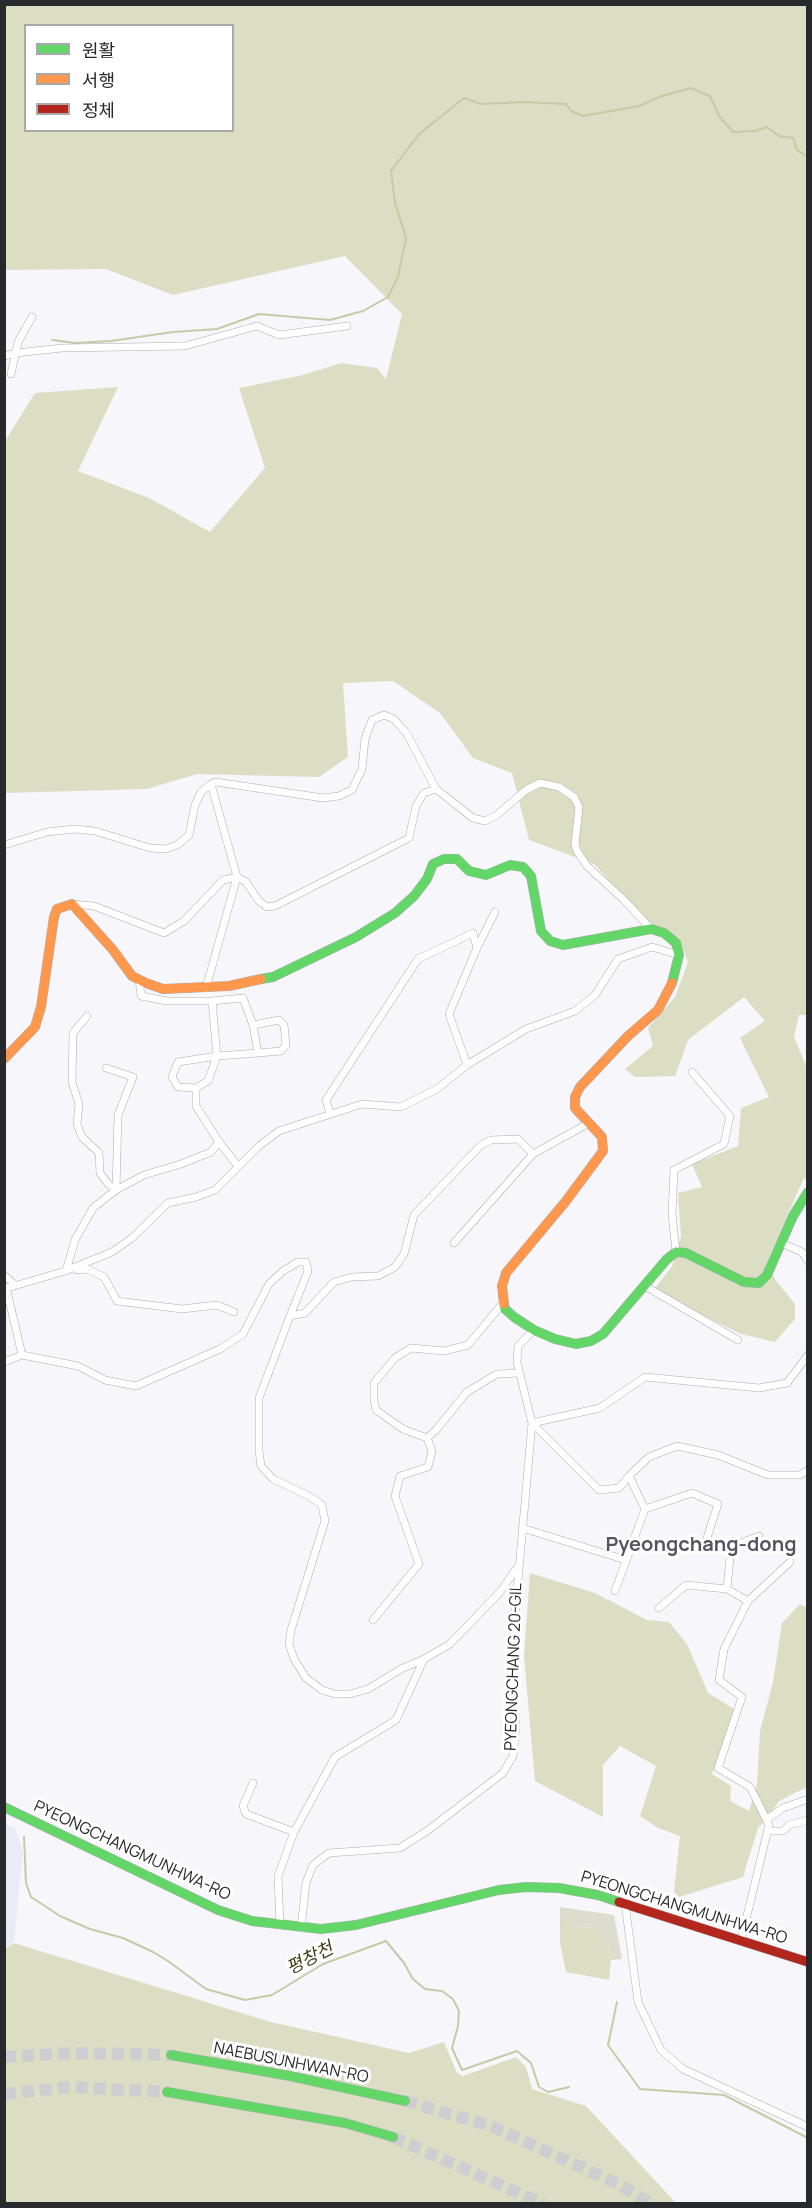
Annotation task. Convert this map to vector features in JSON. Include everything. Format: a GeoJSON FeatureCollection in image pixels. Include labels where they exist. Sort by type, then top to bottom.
{"type":"FeatureCollection","features":[{"type":"Feature","properties":{"kind":"main road"},"geometry":{"type":"LineString","coordinates":[[4,1059],[34,1026],[41,1007],[57,909],[72,904],[113,950],[132,976],[163,989],[229,987],[273,977],[356,937],[395,913],[414,896],[427,879],[433,864],[444,859],[457,859],[469,871],[486,875],[510,865],[523,867],[531,876],[541,931],[550,941],[556,944],[573,944],[651,929],[670,937],[678,947],[679,955],[670,990],[658,1010],[628,1036],[580,1087],[575,1097],[575,1108],[602,1137],[603,1150],[566,1201],[506,1273],[502,1286],[504,1309],[534,1330],[555,1339],[576,1344],[591,1341],[603,1334],[667,1259],[676,1252],[686,1253],[744,1282],[759,1283],[767,1275],[793,1216],[807,1192]]}},
{"type":"Feature","properties":{"kind":"main road","name":"PYEONGCHANGMUNHWA-RO"},"geometry":{"type":"LineString","coordinates":[[4,1807],[218,1910],[252,1921],[321,1929],[356,1925],[477,1894],[514,1888],[575,1890],[625,1903],[807,1962]]}},
{"type":"Feature","properties":{"kind":"main road","name":"NAEBUSUNHWAN-RO"},"geometry":{"type":"LineString","coordinates":[[171,2055],[290,2076],[405,2101]]}},
{"type":"Feature","properties":{"kind":"main road"},"geometry":{"type":"LineString","coordinates":[[167,2092],[345,2123],[393,2137]]}},
{"type":"Feature","properties":{"kind":"street"},"geometry":{"type":"LineString","coordinates":[[11,374],[18,342],[32,317]]}},
{"type":"Feature","properties":{"kind":"street"},"geometry":{"type":"LineString","coordinates":[[4,356],[62,348],[137,348],[185,345],[256,326],[279,335],[347,326]]}},
{"type":"Feature","properties":{"kind":"street"},"geometry":{"type":"LineString","coordinates":[[4,845],[47,832],[74,829],[106,834],[150,848],[166,849],[177,845],[189,835],[195,805],[201,792],[216,782],[323,798],[339,796],[352,790],[362,769],[365,738],[372,720],[384,715],[394,719],[407,734],[436,789],[473,818],[485,821],[497,815],[526,790],[540,783],[559,786],[574,797],[579,807],[575,844],[577,851],[587,866],[651,929]]}},
{"type":"Feature","properties":{"kind":"street"},"geometry":{"type":"LineString","coordinates":[[206,988],[237,877],[211,784]]}},
{"type":"Feature","properties":{"kind":"street"},"geometry":{"type":"LineString","coordinates":[[72,904],[94,906],[164,933],[184,921],[222,880],[237,877],[246,882],[259,901],[267,907],[275,906],[409,838],[416,806],[424,793],[436,789]]}},
{"type":"Feature","properties":{"kind":"street"},"geometry":{"type":"LineString","coordinates":[[467,1065],[449,1014],[495,912]]}},
{"type":"Feature","properties":{"kind":"street"},"geometry":{"type":"LineString","coordinates":[[330,1113],[326,1100],[418,959],[473,933],[477,948]]}},
{"type":"Feature","properties":{"kind":"street"},"geometry":{"type":"LineString","coordinates":[[22,1355],[5,1288],[66,1271],[112,1252],[132,1238],[168,1203],[215,1190],[259,1146],[279,1131],[362,1104],[401,1107],[436,1089],[467,1065],[526,1029],[575,1011],[595,995],[618,959],[652,947],[679,955]]}},
{"type":"Feature","properties":{"kind":"street"},"geometry":{"type":"LineString","coordinates":[[139,979],[141,996],[167,1001],[243,998],[253,1025],[258,1053]]}},
{"type":"Feature","properties":{"kind":"street"},"geometry":{"type":"LineString","coordinates":[[212,1001],[217,1056],[208,1081],[196,1088],[178,1087],[172,1077],[178,1062],[217,1056],[281,1051],[286,1045],[284,1025],[279,1020],[253,1025]]}},
{"type":"Feature","properties":{"kind":"street"},"geometry":{"type":"LineString","coordinates":[[87,1016],[73,1033],[72,1082],[78,1104],[77,1124],[82,1137],[99,1153],[100,1173],[116,1190]]}},
{"type":"Feature","properties":{"kind":"street"},"geometry":{"type":"LineString","coordinates":[[106,1068],[133,1077],[118,1115],[116,1190]]}},
{"type":"Feature","properties":{"kind":"street"},"geometry":{"type":"LineString","coordinates":[[676,1252],[672,1214],[674,1170],[724,1144],[730,1116],[692,1072]]}},
{"type":"Feature","properties":{"kind":"street"},"geometry":{"type":"LineString","coordinates":[[196,1088],[196,1106],[219,1142],[238,1166]]}},
{"type":"Feature","properties":{"kind":"street"},"geometry":{"type":"LineString","coordinates":[[454,1243],[533,1154],[589,1123]]}},
{"type":"Feature","properties":{"kind":"street"},"geometry":{"type":"LineString","coordinates":[[290,1316],[305,1312],[334,1281],[352,1277],[378,1276],[395,1267],[404,1254],[414,1215],[481,1145],[491,1140],[518,1139],[533,1154]]}},
{"type":"Feature","properties":{"kind":"street"},"geometry":{"type":"LineString","coordinates":[[66,1271],[75,1240],[93,1208],[116,1190],[144,1175],[211,1152],[219,1142]]}},
{"type":"Feature","properties":{"kind":"street"},"geometry":{"type":"LineString","coordinates":[[781,1243],[802,1251],[807,1261]]}},
{"type":"Feature","properties":{"kind":"street"},"geometry":{"type":"LineString","coordinates":[[4,1362],[22,1355],[78,1366],[105,1380],[136,1386],[220,1349],[243,1334],[269,1284],[283,1271],[298,1262],[306,1262],[308,1271],[259,1398],[261,1466],[273,1479],[309,1496],[322,1505],[325,1521],[291,1630],[289,1644],[294,1659],[306,1678],[322,1690],[335,1694],[350,1694],[368,1689],[450,1644],[500,1592],[519,1565]]}},
{"type":"Feature","properties":{"kind":"street"},"geometry":{"type":"LineString","coordinates":[[66,1271],[87,1269],[104,1278],[117,1301],[182,1309],[216,1305],[234,1312]]}},
{"type":"Feature","properties":{"kind":"street"},"geometry":{"type":"LineString","coordinates":[[4,1275],[15,1285]]}},
{"type":"Feature","properties":{"kind":"street"},"geometry":{"type":"LineString","coordinates":[[645,1286],[738,1340]]}},
{"type":"Feature","properties":{"kind":"street"},"geometry":{"type":"LineString","coordinates":[[373,1620],[419,1564],[395,1496],[400,1476],[428,1467],[432,1451],[427,1438],[403,1429],[376,1410],[374,1383],[395,1358],[411,1348],[444,1351],[468,1345],[503,1303]]}},
{"type":"Feature","properties":{"kind":"street","name":"PYEONGCHANG 20-GIL"},"geometry":{"type":"LineString","coordinates":[[301,1928],[306,1883],[313,1865],[329,1853],[400,1848],[427,1831],[502,1773],[513,1756],[516,1725],[512,1648],[532,1423],[517,1362],[518,1346],[534,1330]]}},
{"type":"Feature","properties":{"kind":"street"},"geometry":{"type":"LineString","coordinates":[[532,1423],[600,1408],[645,1377],[759,1388],[787,1383],[807,1355]]}},
{"type":"Feature","properties":{"kind":"street"},"geometry":{"type":"LineString","coordinates":[[427,1438],[467,1392],[497,1374],[519,1373]]}},
{"type":"Feature","properties":{"kind":"street"},"geometry":{"type":"LineString","coordinates":[[532,1423],[599,1490],[619,1488],[628,1476],[649,1457],[677,1446],[718,1455],[768,1475],[800,1474],[807,1470]]}},
{"type":"Feature","properties":{"kind":"street"},"geometry":{"type":"LineString","coordinates":[[615,1591],[645,1509],[628,1476]]}},
{"type":"Feature","properties":{"kind":"street"},"geometry":{"type":"LineString","coordinates":[[645,1509],[692,1493],[718,1504],[705,1544],[731,1546],[759,1536]]}},
{"type":"Feature","properties":{"kind":"street"},"geometry":{"type":"LineString","coordinates":[[522,1528],[626,1560]]}},
{"type":"Feature","properties":{"kind":"street"},"geometry":{"type":"LineString","coordinates":[[727,1589],[731,1546]]}},
{"type":"Feature","properties":{"kind":"street"},"geometry":{"type":"LineString","coordinates":[[741,1940],[770,1825],[750,1787],[718,1768],[742,1697],[719,1680],[724,1649],[748,1601],[790,1562]]}},
{"type":"Feature","properties":{"kind":"street"},"geometry":{"type":"LineString","coordinates":[[659,1608],[686,1585],[727,1589],[748,1601]]}},
{"type":"Feature","properties":{"kind":"street"},"geometry":{"type":"LineString","coordinates":[[280,1925],[278,1876],[294,1832],[335,1757],[396,1719],[424,1659]]}},
{"type":"Feature","properties":{"kind":"street"},"geometry":{"type":"LineString","coordinates":[[253,1783],[243,1806],[246,1814],[294,1832]]}},
{"type":"Feature","properties":{"kind":"street"},"geometry":{"type":"LineString","coordinates":[[767,1819],[783,1808],[807,1799]]}},
{"type":"Feature","properties":{"kind":"street"},"geometry":{"type":"LineString","coordinates":[[768,1831],[783,1831],[789,1825],[807,1820]]}},
{"type":"Feature","properties":{"kind":"street"},"geometry":{"type":"LineString","coordinates":[[625,1903],[638,2002],[661,2050],[683,2069],[807,2127]]}},
{"type":"Feature","properties":{"kind":"shaded area"},"geometry":{"type":"Polygon","coordinates":[[[5,1824],[15,1828],[23,1851],[14,1943],[5,1950],[5,1824]]]}},
{"type":"Feature","properties":{"kind":"green space"},"geometry":{"type":"Polygon","coordinates":[[[5,5],[807,5],[808,1015],[799,1015],[794,1037],[807,1068],[808,1175],[803,1180],[766,1264],[795,1304],[795,1319],[775,1342],[741,1334],[653,1291],[672,1266],[681,1237],[678,1193],[702,1187],[692,1164],[738,1146],[741,1108],[769,1097],[740,1038],[765,1021],[744,997],[688,1040],[675,1076],[635,1077],[625,1069],[653,1046],[648,1028],[675,997],[688,962],[683,949],[660,930],[654,929],[594,864],[529,840],[512,773],[473,758],[440,713],[393,681],[343,683],[348,757],[319,777],[197,774],[147,789],[5,793],[4,443],[35,393],[118,387],[78,471],[149,498],[210,532],[265,468],[239,388],[303,375],[341,363],[377,368],[386,379],[402,314],[345,256],[173,295],[106,269],[5,270],[5,5]]]}},
{"type":"Feature","properties":{"kind":"green space"},"geometry":{"type":"Polygon","coordinates":[[[530,1573],[595,1593],[647,1620],[669,1622],[687,1644],[708,1693],[737,1711],[712,1774],[731,1786],[730,1801],[749,1811],[757,1784],[760,1731],[773,1682],[782,1623],[800,1604],[807,1608],[807,1787],[779,1801],[758,1828],[743,1877],[679,1897],[674,1892],[680,1836],[658,1828],[640,1816],[656,1766],[620,1746],[603,1765],[603,1817],[535,1781],[524,1656],[530,1573]]]}},
{"type":"Feature","properties":{"kind":"green space"},"geometry":{"type":"Polygon","coordinates":[[[560,1907],[614,1915],[622,1959],[611,1960],[608,1946],[598,1942],[592,1928],[572,1926],[560,1916],[560,1907]]]}},
{"type":"Feature","properties":{"kind":"green space"},"geometry":{"type":"Polygon","coordinates":[[[560,1916],[572,1926],[592,1928],[598,1942],[608,1946],[611,1960],[609,1980],[566,1972],[560,1943],[560,1916]]]}},
{"type":"Feature","properties":{"kind":"green space"},"geometry":{"type":"Polygon","coordinates":[[[14,1943],[271,2022],[409,2053],[444,2042],[457,2073],[463,2076],[516,2057],[526,2067],[532,2089],[586,2106],[676,2203],[5,2204],[4,1950],[14,1943]]]}},
{"type":"Feature","properties":{"kind":"waterway"},"geometry":{"type":"LineString","coordinates":[[52,340],[75,343],[111,341],[173,332],[217,329],[259,314],[330,320],[363,311],[388,297],[398,277],[406,238],[395,203],[391,171],[419,134],[464,98],[481,104],[523,102],[566,104],[571,111],[583,116],[639,106],[662,96],[691,88],[710,96],[719,116],[733,132],[755,131],[767,127],[779,136],[793,138],[797,150],[808,157]]}},
{"type":"Feature","properties":{"kind":"waterway","name":"평창천"},"geometry":{"type":"LineString","coordinates":[[24,1837],[26,1883],[31,1897],[60,1916],[90,1929],[123,1938],[153,1952],[206,1989],[245,2000],[272,1995],[323,1964],[386,1941],[404,1963],[413,1979],[425,1989],[442,1991],[453,1999],[459,2011],[458,2026],[452,2048],[462,2070],[517,2051],[531,2063],[539,2087],[548,2092],[569,2087]]}},
{"type":"Feature","properties":{"kind":"waterway","name":"평창천"},"geometry":{"type":"LineString","coordinates":[[617,2002],[608,2045],[640,2089],[724,2095],[808,2138]]}},
{"type":"Feature","properties":{"kind":"tunnel"},"geometry":{"type":"LineString","coordinates":[[4,2057],[73,2053],[171,2055]]}},
{"type":"Feature","properties":{"kind":"tunnel"},"geometry":{"type":"LineString","coordinates":[[4,2094],[69,2087],[167,2092]]}},
{"type":"Feature","properties":{"kind":"tunnel"},"geometry":{"type":"LineString","coordinates":[[405,2101],[491,2126],[620,2185],[651,2204]]}},
{"type":"Feature","properties":{"kind":"tunnel"},"geometry":{"type":"LineString","coordinates":[[393,2137],[543,2204]]}},
{"type":"Feature","properties":{"kind":"traffic: fast"},"geometry":{"type":"LineString","coordinates":[[261,979],[273,977],[356,937],[395,913],[414,896],[427,879],[433,864],[444,859],[457,859],[469,871],[486,875],[510,865],[523,867],[531,876],[541,931],[550,941],[563,945],[651,929],[664,933],[676,943],[679,955],[672,983]]}},
{"type":"Feature","properties":{"kind":"traffic: fast"},"geometry":{"type":"LineString","coordinates":[[504,1304],[505,1309],[514,1317],[534,1330],[555,1339],[576,1344],[591,1341],[603,1334],[667,1259],[676,1252],[686,1253],[744,1282],[759,1283],[767,1275],[793,1216],[808,1192]]}},
{"type":"Feature","properties":{"kind":"traffic: fast"},"geometry":{"type":"LineString","coordinates":[[4,1807],[218,1910],[252,1921],[321,1929],[356,1925],[499,1890],[526,1887],[559,1888],[598,1895],[619,1902]]}},
{"type":"Feature","properties":{"kind":"traffic: fast"},"geometry":{"type":"LineString","coordinates":[[171,2055],[290,2076],[405,2101]]}},
{"type":"Feature","properties":{"kind":"traffic: fast"},"geometry":{"type":"LineString","coordinates":[[167,2092],[345,2123],[393,2137]]}},
{"type":"Feature","properties":{"kind":"traffic: slow"},"geometry":{"type":"LineString","coordinates":[[4,1059],[35,1027],[41,1007],[54,917],[57,909],[72,904],[113,950],[132,976],[146,983],[163,989],[229,986],[261,979]]}},
{"type":"Feature","properties":{"kind":"traffic: slow"},"geometry":{"type":"LineString","coordinates":[[504,1304],[502,1286],[506,1273],[566,1201],[603,1151],[602,1137],[575,1108],[575,1097],[580,1087],[628,1036],[658,1010],[672,983]]}},
{"type":"Feature","properties":{"kind":"traffic: jam"},"geometry":{"type":"LineString","coordinates":[[619,1902],[808,1962]]}},
{"type":"Feature","properties":{"kind":"district","name":"Pyeongchang-dong"},"geometry":{"type":"Point","coordinates":[701,1545]}}]}
